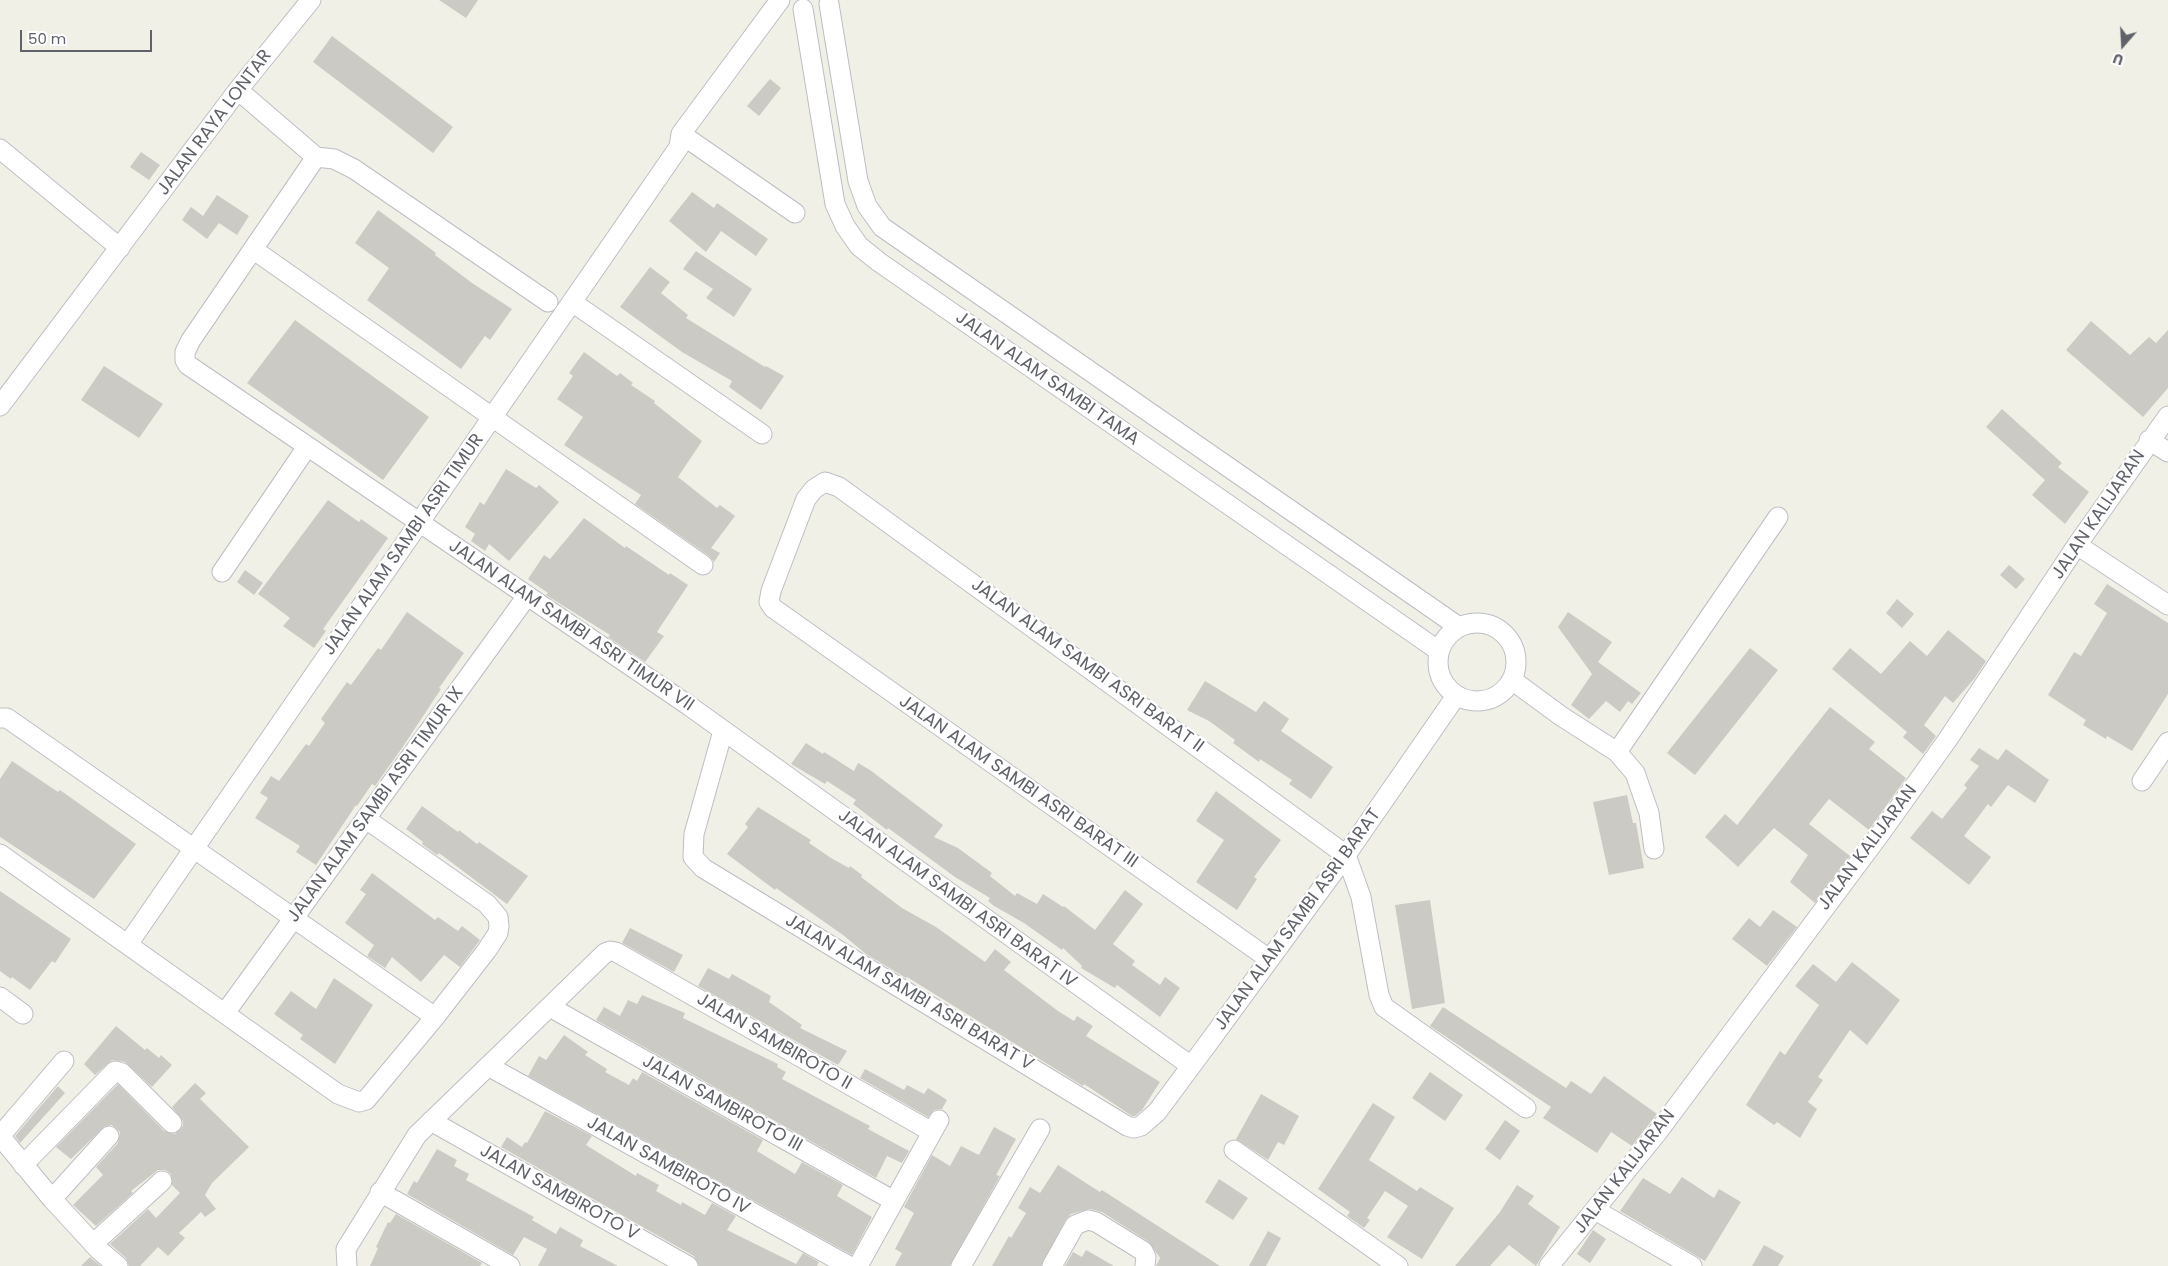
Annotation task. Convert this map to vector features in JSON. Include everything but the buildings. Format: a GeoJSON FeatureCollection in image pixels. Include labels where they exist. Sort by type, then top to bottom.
{"type":"FeatureCollection","features":[{"type":"Feature","properties":{"kind":"street","name":"JALAN RAYA LONTAR"},"geometry":{"type":"LineString","coordinates":[[0,406],[238,90],[311,0]]}},
{"type":"Feature","properties":{"kind":"street"},"geometry":{"type":"LineString","coordinates":[[789,3],[817,9],[832,2]]}},
{"type":"Feature","properties":{"kind":"street","name":"JALAN ALAM SAMBI TAMA"},"geometry":{"type":"LineString","coordinates":[[832,2],[858,181],[867,206],[882,227],[1459,627]]}},
{"type":"Feature","properties":{"kind":"street","name":"JALAN ALAM SAMBI TAMA"},"geometry":{"type":"LineString","coordinates":[[789,3],[835,204],[845,226],[859,246],[879,262],[1439,651]]}},
{"type":"Feature","properties":{"kind":"street","name":"JALAN ALAM SAMBI ASRI TIMUR"},"geometry":{"type":"LineString","coordinates":[[128,944],[684,141],[789,3]]}},
{"type":"Feature","properties":{"kind":"street"},"geometry":{"type":"LineString","coordinates":[[238,90],[316,157],[334,159],[354,169],[548,302]]}},
{"type":"Feature","properties":{"kind":"street"},"geometry":{"type":"LineString","coordinates":[[684,141],[795,213]]}},
{"type":"Feature","properties":{"kind":"street"},"geometry":{"type":"LineString","coordinates":[[0,149],[120,248]]}},
{"type":"Feature","properties":{"kind":"street"},"geometry":{"type":"LineString","coordinates":[[316,157],[254,250],[703,565]]}},
{"type":"Feature","properties":{"kind":"street","name":"JALAN ALAM SAMBI ASRI TIMUR VII"},"geometry":{"type":"LineString","coordinates":[[254,250],[191,340],[185,352],[185,360],[188,365],[719,728]]}},
{"type":"Feature","properties":{"kind":"street"},"geometry":{"type":"LineString","coordinates":[[572,302],[762,434]]}},
{"type":"Feature","properties":{"kind":"street","name":"JALAN KALIJARAN"},"geometry":{"type":"LineString","coordinates":[[1549,1266],[1729,1038],[1948,739],[2149,440],[2168,416]]}},
{"type":"Feature","properties":{"kind":"street"},"geometry":{"type":"LineString","coordinates":[[2149,440],[2168,452]]}},
{"type":"Feature","properties":{"kind":"street"},"geometry":{"type":"LineString","coordinates":[[222,572],[307,447]]}},
{"type":"Feature","properties":{"kind":"street","name":"JALAN ALAM SAMBI ASRI BARAT III"},"geometry":{"type":"LineString","coordinates":[[825,482],[814,489],[806,499],[769,602],[773,608],[1269,959]]}},
{"type":"Feature","properties":{"kind":"street","name":"JALAN ALAM SAMBI ASRI BARAT II"},"geometry":{"type":"LineString","coordinates":[[825,482],[839,486],[1346,855]]}},
{"type":"Feature","properties":{"kind":"street"},"geometry":{"type":"LineString","coordinates":[[1617,752],[1778,517]]}},
{"type":"Feature","properties":{"kind":"street"},"geometry":{"type":"LineString","coordinates":[[2078,545],[2168,605]]}},
{"type":"Feature","properties":{"kind":"street","name":"JALAN ALAM SAMBI ASRI TIMUR IX"},"geometry":{"type":"LineString","coordinates":[[225,1013],[527,596]]}},
{"type":"Feature","properties":{"kind":"street"},"geometry":{"type":"LineString","coordinates":[[1481,623],[1492,626],[1503,633],[1511,643],[1516,655],[1516,668],[1512,680],[1504,691],[1487,700],[1468,701],[1456,696],[1444,684],[1438,668],[1439,651],[1447,637],[1459,627],[1481,623]]}},
{"type":"Feature","properties":{"kind":"street"},"geometry":{"type":"LineString","coordinates":[[1512,680],[1561,716],[1617,752],[1635,773],[1649,813],[1654,850]]}},
{"type":"Feature","properties":{"kind":"street","name":"JALAN ALAM SAMBI ASRI BARAT"},"geometry":{"type":"LineString","coordinates":[[1127,1126],[1141,1126],[1157,1112],[1346,855],[1456,696]]}},
{"type":"Feature","properties":{"kind":"street"},"geometry":{"type":"LineString","coordinates":[[0,718],[7,718],[193,850],[435,1017]]}},
{"type":"Feature","properties":{"kind":"street","name":"JALAN ALAM SAMBI ASRI BARAT V"},"geometry":{"type":"LineString","coordinates":[[719,728],[694,834],[693,857],[703,868],[1127,1126]]}},
{"type":"Feature","properties":{"kind":"street","name":"JALAN ALAM SAMBI ASRI BARAT IV"},"geometry":{"type":"LineString","coordinates":[[719,728],[1191,1066]]}},
{"type":"Feature","properties":{"kind":"street"},"geometry":{"type":"LineString","coordinates":[[2142,781],[2168,742]]}},
{"type":"Feature","properties":{"kind":"street"},"geometry":{"type":"LineString","coordinates":[[0,854],[338,1094],[351,1101],[359,1102],[366,1100],[435,1017],[498,933],[498,917],[487,904],[366,819]]}},
{"type":"Feature","properties":{"kind":"street"},"geometry":{"type":"LineString","coordinates":[[1346,855],[1362,897],[1379,995],[1384,1007],[1526,1108]]}},
{"type":"Feature","properties":{"kind":"street","name":"JALAN SAMBIROTO II"},"geometry":{"type":"LineString","coordinates":[[550,1007],[605,953],[616,952],[936,1126],[858,1266]]}},
{"type":"Feature","properties":{"kind":"street"},"geometry":{"type":"LineString","coordinates":[[0,997],[23,1014]]}},
{"type":"Feature","properties":{"kind":"street"},"geometry":{"type":"LineString","coordinates":[[347,1266],[346,1249],[380,1192],[417,1136],[550,1007]]}},
{"type":"Feature","properties":{"kind":"street","name":"JALAN SAMBIROTO III"},"geometry":{"type":"LineString","coordinates":[[550,1007],[894,1201]]}},
{"type":"Feature","properties":{"kind":"street"},"geometry":{"type":"LineString","coordinates":[[64,1061],[0,1136],[52,1199],[93,1244],[118,1266]]}},
{"type":"Feature","properties":{"kind":"street","name":"JALAN SAMBIROTO IV"},"geometry":{"type":"LineString","coordinates":[[488,1066],[849,1266]]}},
{"type":"Feature","properties":{"kind":"street"},"geometry":{"type":"LineString","coordinates":[[23,1165],[115,1071],[122,1073],[172,1123]]}},
{"type":"Feature","properties":{"kind":"street","name":"JALAN SAMBIROTO V"},"geometry":{"type":"LineString","coordinates":[[431,1121],[688,1266]]}},
{"type":"Feature","properties":{"kind":"street"},"geometry":{"type":"LineString","coordinates":[[961,1266],[1040,1129]]}},
{"type":"Feature","properties":{"kind":"street"},"geometry":{"type":"LineString","coordinates":[[52,1199],[109,1136]]}},
{"type":"Feature","properties":{"kind":"street"},"geometry":{"type":"LineString","coordinates":[[1234,1150],[1398,1266]]}},
{"type":"Feature","properties":{"kind":"street"},"geometry":{"type":"LineString","coordinates":[[93,1244],[162,1181]]}},
{"type":"Feature","properties":{"kind":"street"},"geometry":{"type":"LineString","coordinates":[[380,1192],[510,1266]]}},
{"type":"Feature","properties":{"kind":"street"},"geometry":{"type":"LineString","coordinates":[[1595,1210],[1692,1266]]}},
{"type":"Feature","properties":{"kind":"street"},"geometry":{"type":"LineString","coordinates":[[1052,1266],[1075,1225],[1084,1220],[1096,1222],[1144,1258]]}}]}
